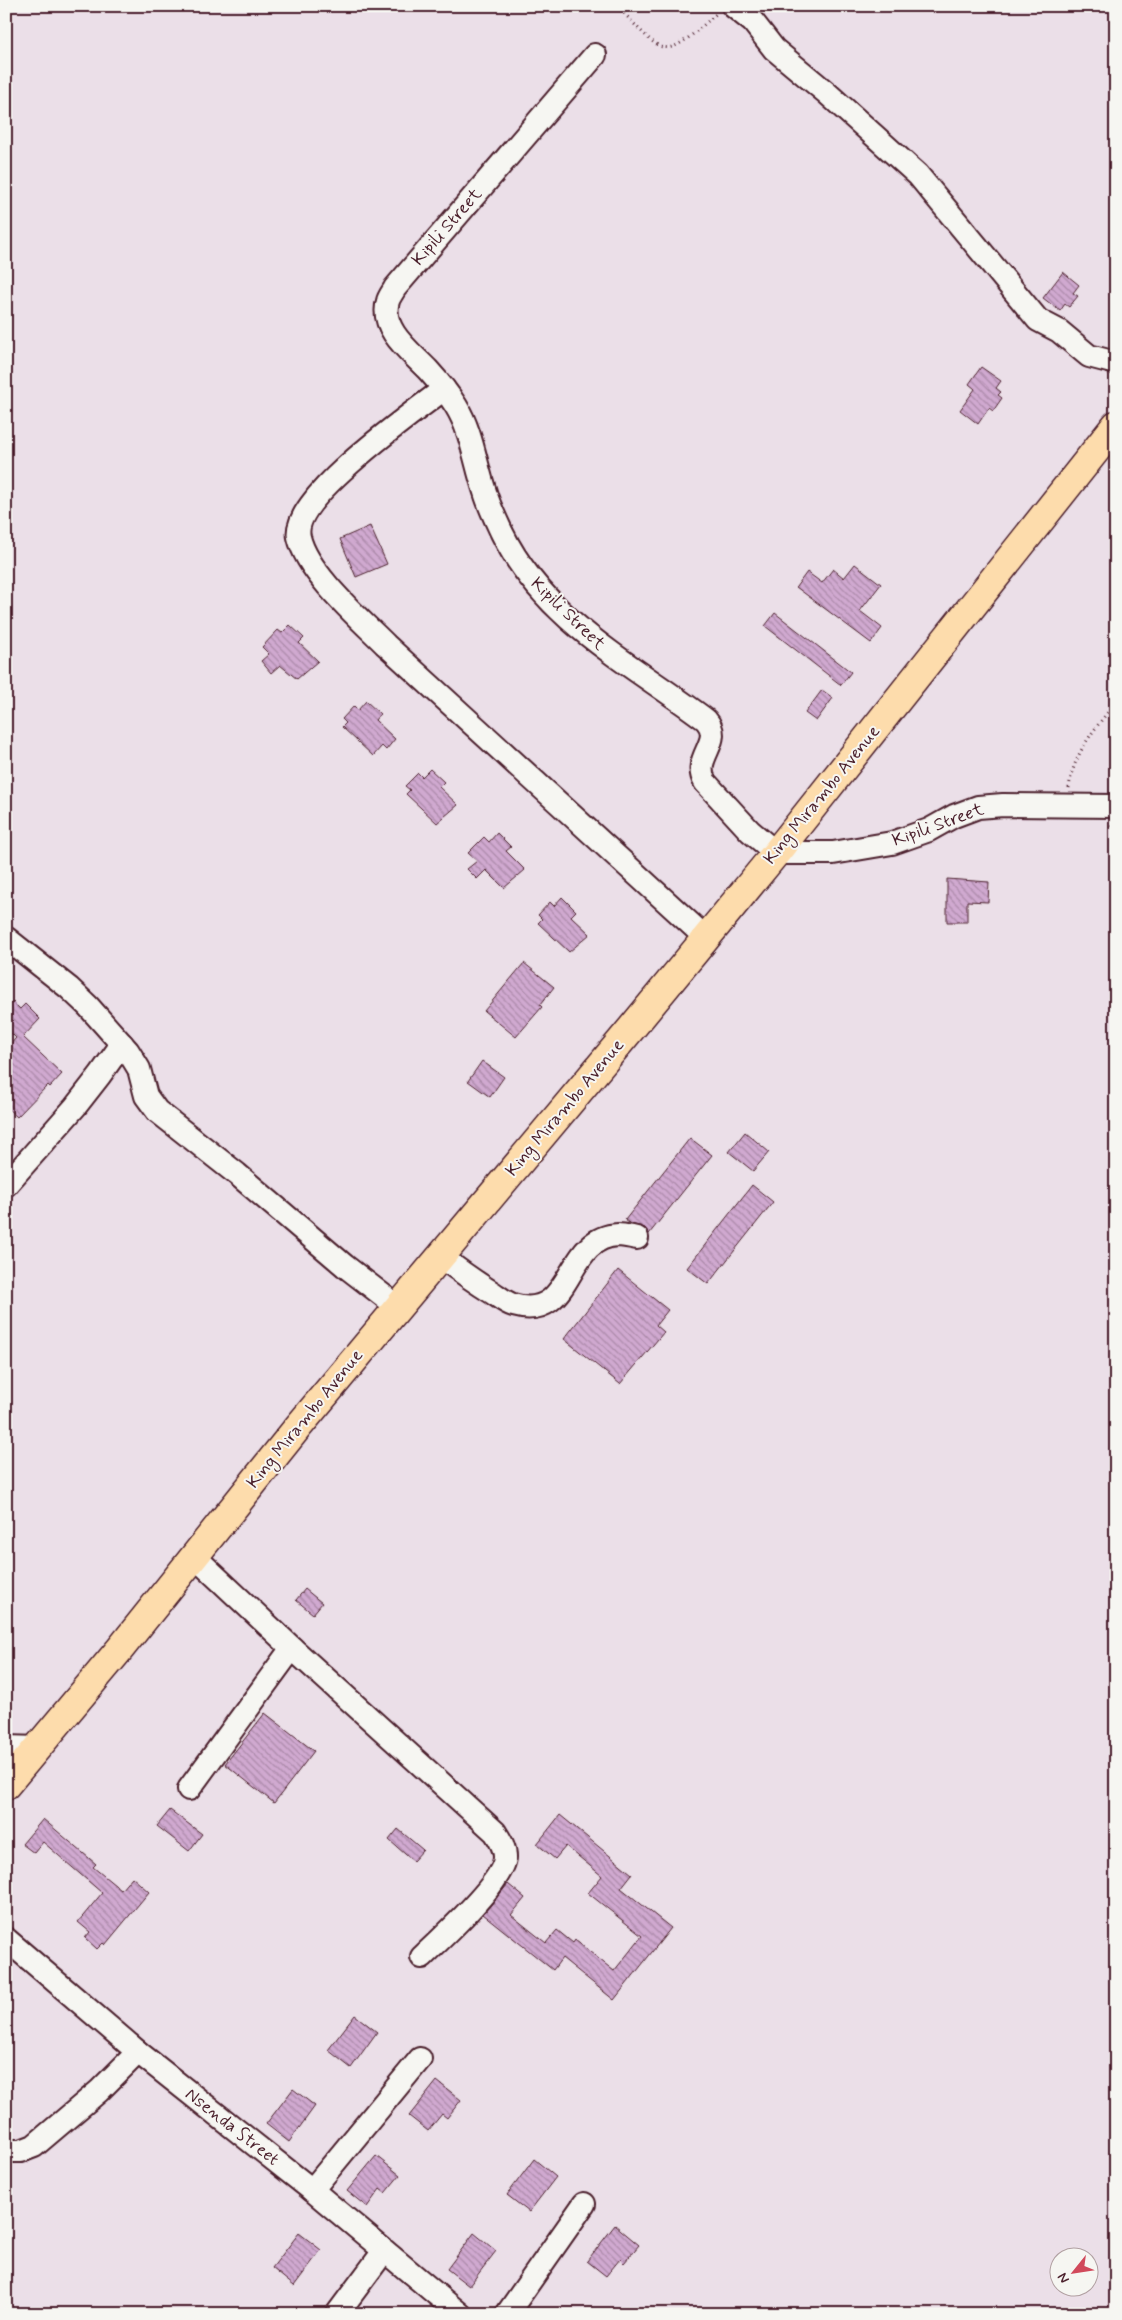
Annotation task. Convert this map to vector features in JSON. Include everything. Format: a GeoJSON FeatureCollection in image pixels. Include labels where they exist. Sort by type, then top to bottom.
{"type":"FeatureCollection","features":[{"type":"Feature","properties":{"kind":"main road","name":"King Mirambo Avenue"},"geometry":{"type":"LineString","coordinates":[[6,1785],[39,1748],[398,1306],[776,853],[1116,425]]}},
{"type":"Feature","properties":{"kind":"street"},"geometry":{"type":"LineString","coordinates":[[726,9],[753,22],[774,48],[918,174],[1038,320],[1059,331],[1089,356],[1116,364]]}},
{"type":"Feature","properties":{"kind":"street","name":"Kipili Street"},"geometry":{"type":"LineString","coordinates":[[595,55],[395,288],[388,302],[387,314],[397,338],[444,389],[462,416],[469,434],[485,493],[503,534],[523,568],[544,595],[605,650],[712,726],[712,738],[700,767],[701,775],[705,782],[750,831],[776,853],[833,853],[892,844],[922,833],[978,807],[1003,804],[1116,806]]}},
{"type":"Feature","properties":{"kind":"street"},"geometry":{"type":"LineString","coordinates":[[444,389],[370,446],[315,499],[301,519],[298,534],[302,549],[312,565],[344,603],[386,645],[706,938]]}},
{"type":"Feature","properties":{"kind":"street"},"geometry":{"type":"LineString","coordinates":[[6,938],[88,1006],[122,1044],[133,1058],[146,1096],[157,1111],[237,1174],[345,1266],[398,1306]]}},
{"type":"Feature","properties":{"kind":"street"},"geometry":{"type":"LineString","coordinates":[[6,1185],[80,1100],[122,1044]]}},
{"type":"Feature","properties":{"kind":"street"},"geometry":{"type":"LineString","coordinates":[[440,1256],[512,1304],[528,1307],[546,1305],[556,1297],[579,1258],[590,1246],[618,1235],[637,1238]]}},
{"type":"Feature","properties":{"kind":"street"},"geometry":{"type":"LineString","coordinates":[[194,1556],[292,1648],[495,1832],[503,1845],[506,1857],[503,1866],[491,1883],[464,1917],[422,1957]]}},
{"type":"Feature","properties":{"kind":"street"},"geometry":{"type":"LineString","coordinates":[[189,1789],[292,1648]]}},
{"type":"Feature","properties":{"kind":"street"},"geometry":{"type":"LineString","coordinates":[[6,1747],[39,1748]]}},
{"type":"Feature","properties":{"kind":"street","name":"Nsenda Street"},"geometry":{"type":"LineString","coordinates":[[6,1939],[138,2052],[312,2190],[460,2314]]}},
{"type":"Feature","properties":{"kind":"street"},"geometry":{"type":"LineString","coordinates":[[6,2151],[20,2151],[34,2146],[99,2091],[138,2052]]}},
{"type":"Feature","properties":{"kind":"street"},"geometry":{"type":"LineString","coordinates":[[312,2190],[420,2059]]}},
{"type":"Feature","properties":{"kind":"street"},"geometry":{"type":"LineString","coordinates":[[507,2314],[584,2204]]}},
{"type":"Feature","properties":{"kind":"street"},"geometry":{"type":"LineString","coordinates":[[336,2314],[384,2251]]}},
{"type":"Feature","properties":{"kind":"path"},"geometry":{"type":"LineString","coordinates":[[616,6],[654,44],[671,49],[692,36],[726,9]]}},
{"type":"Feature","properties":{"kind":"path"},"geometry":{"type":"LineString","coordinates":[[1066,806],[1070,774],[1079,752],[1116,702]]}},
{"type":"Feature","properties":{"kind":"building"},"geometry":{"type":"Polygon","coordinates":[[[1063,272],[1079,285],[1073,293],[1078,296],[1069,307],[1065,304],[1060,311],[1043,298],[1063,272]]]}},
{"type":"Feature","properties":{"kind":"building"},"geometry":{"type":"Polygon","coordinates":[[[981,367],[1001,381],[996,388],[1001,392],[998,395],[1002,398],[993,411],[989,408],[978,424],[960,410],[975,389],[969,384],[981,367]]]}},
{"type":"Feature","properties":{"kind":"building"},"geometry":{"type":"Polygon","coordinates":[[[370,526],[387,564],[356,577],[340,539],[370,526]]]}},
{"type":"Feature","properties":{"kind":"building"},"geometry":{"type":"Polygon","coordinates":[[[855,564],[881,584],[860,611],[882,628],[871,643],[796,587],[807,572],[822,583],[833,569],[844,578],[855,564]]]}},
{"type":"Feature","properties":{"kind":"building"},"geometry":{"type":"Polygon","coordinates":[[[775,613],[851,672],[841,685],[765,626],[775,613]]]}},
{"type":"Feature","properties":{"kind":"building"},"geometry":{"type":"Polygon","coordinates":[[[290,625],[304,638],[299,643],[318,661],[297,679],[280,665],[271,673],[261,661],[269,654],[262,647],[278,630],[282,633],[290,625]]]}},
{"type":"Feature","properties":{"kind":"building"},"geometry":{"type":"Polygon","coordinates":[[[822,690],[833,698],[816,721],[805,713],[822,690]]]}},
{"type":"Feature","properties":{"kind":"building"},"geometry":{"type":"Polygon","coordinates":[[[366,701],[380,714],[375,720],[395,739],[386,750],[382,746],[373,756],[342,727],[346,723],[342,719],[354,706],[358,710],[366,701]]]}},
{"type":"Feature","properties":{"kind":"building"},"geometry":{"type":"Polygon","coordinates":[[[430,769],[444,782],[439,787],[458,805],[437,823],[406,794],[410,790],[405,786],[418,773],[422,777],[430,769]]]}},
{"type":"Feature","properties":{"kind":"building"},"geometry":{"type":"Polygon","coordinates":[[[497,833],[511,847],[506,851],[525,870],[504,888],[486,870],[477,879],[467,869],[477,861],[468,853],[484,837],[489,842],[497,833]]]}},
{"type":"Feature","properties":{"kind":"building"},"geometry":{"type":"Polygon","coordinates":[[[947,879],[989,882],[988,902],[967,901],[967,922],[947,922],[947,879]]]}},
{"type":"Feature","properties":{"kind":"building"},"geometry":{"type":"Polygon","coordinates":[[[562,897],[576,911],[571,916],[590,934],[569,952],[538,923],[542,919],[538,915],[550,902],[554,906],[562,897]]]}},
{"type":"Feature","properties":{"kind":"building"},"geometry":{"type":"Polygon","coordinates":[[[524,963],[554,987],[540,1005],[542,1007],[516,1037],[484,1011],[524,963]]]}},
{"type":"Feature","properties":{"kind":"building"},"geometry":{"type":"Polygon","coordinates":[[[13,1002],[20,1009],[25,1004],[40,1019],[23,1037],[62,1074],[50,1087],[48,1085],[17,1117],[6,1107],[6,1049],[16,1038],[6,1028],[6,1009],[13,1002]]]}},
{"type":"Feature","properties":{"kind":"building"},"geometry":{"type":"Polygon","coordinates":[[[482,1061],[504,1077],[490,1097],[468,1081],[482,1061]]]}},
{"type":"Feature","properties":{"kind":"building"},"geometry":{"type":"Polygon","coordinates":[[[745,1132],[769,1152],[753,1171],[729,1152],[745,1132]]]}},
{"type":"Feature","properties":{"kind":"building"},"geometry":{"type":"Polygon","coordinates":[[[690,1138],[712,1155],[649,1234],[645,1228],[625,1220],[690,1138]]]}},
{"type":"Feature","properties":{"kind":"building"},"geometry":{"type":"Polygon","coordinates":[[[752,1185],[773,1202],[708,1284],[687,1268],[752,1185]]]}},
{"type":"Feature","properties":{"kind":"building"},"geometry":{"type":"Polygon","coordinates":[[[618,1270],[668,1310],[656,1325],[664,1332],[620,1384],[564,1339],[618,1270]]]}},
{"type":"Feature","properties":{"kind":"building"},"geometry":{"type":"Polygon","coordinates":[[[305,1589],[322,1603],[313,1614],[296,1600],[305,1589]]]}},
{"type":"Feature","properties":{"kind":"building"},"geometry":{"type":"Polygon","coordinates":[[[265,1713],[314,1751],[274,1803],[225,1764],[265,1713]]]}},
{"type":"Feature","properties":{"kind":"building"},"geometry":{"type":"Polygon","coordinates":[[[170,1810],[202,1834],[189,1851],[157,1826],[170,1810]]]}},
{"type":"Feature","properties":{"kind":"building"},"geometry":{"type":"Polygon","coordinates":[[[560,1815],[632,1874],[621,1888],[671,1928],[614,2000],[562,1958],[553,1970],[483,1914],[508,1884],[525,1898],[511,1915],[546,1943],[557,1930],[573,1943],[575,1940],[614,1971],[642,1936],[588,1893],[602,1876],[566,1846],[555,1859],[537,1844],[560,1815]]]}},
{"type":"Feature","properties":{"kind":"building"},"geometry":{"type":"Polygon","coordinates":[[[43,1819],[96,1864],[93,1867],[121,1890],[132,1877],[149,1892],[105,1945],[103,1943],[97,1949],[85,1938],[90,1932],[78,1922],[102,1893],[43,1842],[34,1853],[22,1844],[43,1819]]]}},
{"type":"Feature","properties":{"kind":"building"},"geometry":{"type":"Polygon","coordinates":[[[398,1829],[423,1850],[413,1861],[389,1840],[398,1829]]]}},
{"type":"Feature","properties":{"kind":"building"},"geometry":{"type":"Polygon","coordinates":[[[355,2015],[377,2032],[351,2068],[328,2050],[355,2015]]]}},
{"type":"Feature","properties":{"kind":"building"},"geometry":{"type":"Polygon","coordinates":[[[437,2081],[461,2100],[447,2118],[442,2114],[428,2131],[409,2116],[437,2081]]]}},
{"type":"Feature","properties":{"kind":"building"},"geometry":{"type":"Polygon","coordinates":[[[293,2089],[315,2106],[289,2142],[266,2124],[293,2089]]]}},
{"type":"Feature","properties":{"kind":"building"},"geometry":{"type":"Polygon","coordinates":[[[376,2156],[400,2175],[385,2193],[380,2189],[367,2207],[347,2191],[376,2156]]]}},
{"type":"Feature","properties":{"kind":"building"},"geometry":{"type":"Polygon","coordinates":[[[534,2159],[556,2177],[529,2212],[507,2195],[534,2159]]]}},
{"type":"Feature","properties":{"kind":"building"},"geometry":{"type":"Polygon","coordinates":[[[615,2225],[639,2245],[624,2263],[620,2259],[606,2276],[587,2261],[615,2225]]]}},
{"type":"Feature","properties":{"kind":"building"},"geometry":{"type":"Polygon","coordinates":[[[299,2233],[321,2250],[294,2286],[272,2268],[299,2233]]]}},
{"type":"Feature","properties":{"kind":"building"},"geometry":{"type":"Polygon","coordinates":[[[474,2233],[496,2251],[469,2286],[447,2269],[474,2233]]]}}]}
